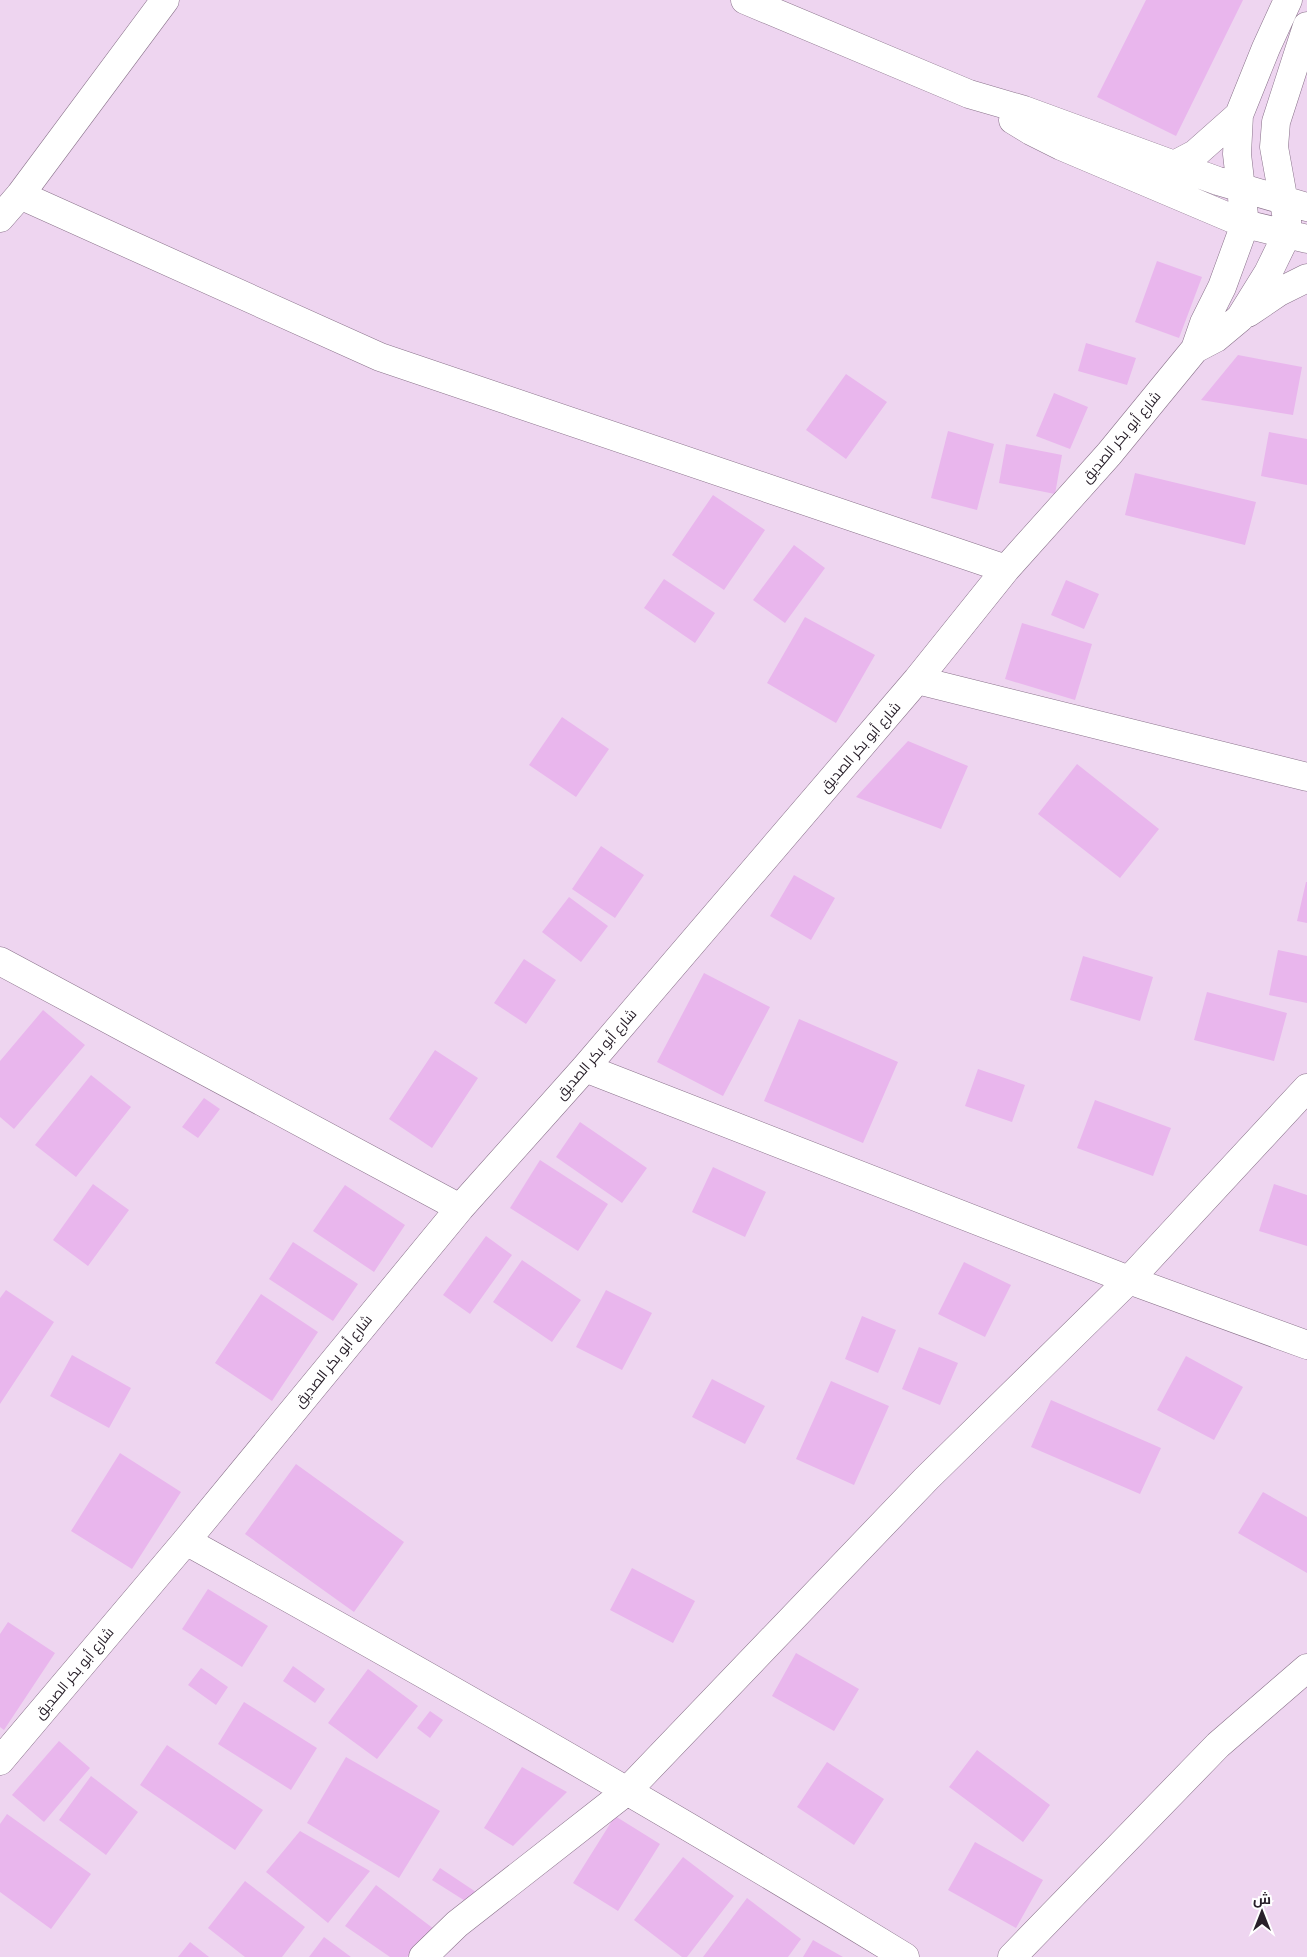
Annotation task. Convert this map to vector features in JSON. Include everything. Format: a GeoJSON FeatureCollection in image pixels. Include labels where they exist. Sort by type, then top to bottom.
{"type":"FeatureCollection","features":[{"type":"Feature","properties":{"kind":"street"},"geometry":{"type":"LineString","coordinates":[[0,218],[20,195],[165,0]]}},
{"type":"Feature","properties":{"kind":"street"},"geometry":{"type":"LineString","coordinates":[[745,0],[969,94],[1024,110],[1176,164],[1218,181],[1295,204]]}},
{"type":"Feature","properties":{"kind":"street"},"geometry":{"type":"LineString","coordinates":[[1176,164],[1195,154],[1239,116],[1266,48],[1288,0]]}},
{"type":"Feature","properties":{"kind":"street","name":"شارع أبو بكر الصديق"},"geometry":{"type":"LineString","coordinates":[[1195,349],[1216,338],[1240,318],[1268,273],[1297,236],[1287,219],[1295,204],[1274,147],[1276,122],[1307,26]]}},
{"type":"Feature","properties":{"kind":"street"},"geometry":{"type":"LineString","coordinates":[[969,94],[1031,132],[1061,146],[1245,224],[1297,236]]}},
{"type":"Feature","properties":{"kind":"street","name":"شارع أبو بكر الصديق"},"geometry":{"type":"LineString","coordinates":[[0,1761],[186,1541],[460,1208],[585,1068],[917,680],[1006,569],[1109,454],[1195,349],[1204,323],[1222,287],[1245,224],[1238,154],[1239,116]]}},
{"type":"Feature","properties":{"kind":"street"},"geometry":{"type":"LineString","coordinates":[[20,195],[380,357],[1006,569]]}},
{"type":"Feature","properties":{"kind":"street"},"geometry":{"type":"LineString","coordinates":[[1240,318],[1279,292],[1307,278]]}},
{"type":"Feature","properties":{"kind":"street"},"geometry":{"type":"LineString","coordinates":[[917,680],[1307,777]]}},
{"type":"Feature","properties":{"kind":"street"},"geometry":{"type":"LineString","coordinates":[[0,961],[460,1208]]}},
{"type":"Feature","properties":{"kind":"street"},"geometry":{"type":"LineString","coordinates":[[585,1068],[1129,1280],[1307,1345]]}},
{"type":"Feature","properties":{"kind":"street"},"geometry":{"type":"LineString","coordinates":[[423,1957],[457,1924],[627,1791],[926,1479],[1129,1280],[1307,1088]]}},
{"type":"Feature","properties":{"kind":"street"},"geometry":{"type":"LineString","coordinates":[[186,1541],[376,1646],[627,1791],[905,1957]]}},
{"type":"Feature","properties":{"kind":"street"},"geometry":{"type":"LineString","coordinates":[[1012,1957],[1218,1745],[1303,1675]]}},
{"type":"Feature","properties":{"kind":"building"},"geometry":{"type":"Polygon","coordinates":[[[1146,0],[1243,0],[1176,136],[1097,97],[1146,0]]]}},
{"type":"Feature","properties":{"kind":"building"},"geometry":{"type":"Polygon","coordinates":[[[1157,261],[1202,277],[1179,338],[1135,322],[1157,261]]]}},
{"type":"Feature","properties":{"kind":"building"},"geometry":{"type":"Polygon","coordinates":[[[1086,343],[1136,358],[1127,385],[1078,371],[1086,343]]]}},
{"type":"Feature","properties":{"kind":"building"},"geometry":{"type":"Polygon","coordinates":[[[1238,355],[1302,367],[1293,415],[1201,400],[1238,355]]]}},
{"type":"Feature","properties":{"kind":"building"},"geometry":{"type":"Polygon","coordinates":[[[846,374],[887,402],[846,459],[806,430],[846,374]]]}},
{"type":"Feature","properties":{"kind":"building"},"geometry":{"type":"Polygon","coordinates":[[[1054,393],[1088,407],[1070,449],[1036,436],[1054,393]]]}},
{"type":"Feature","properties":{"kind":"building"},"geometry":{"type":"Polygon","coordinates":[[[948,431],[994,444],[977,510],[931,498],[948,431]]]}},
{"type":"Feature","properties":{"kind":"building"},"geometry":{"type":"Polygon","coordinates":[[[1269,432],[1307,439],[1307,485],[1261,476],[1269,432]]]}},
{"type":"Feature","properties":{"kind":"building"},"geometry":{"type":"Polygon","coordinates":[[[1006,444],[1062,455],[1055,494],[999,483],[1006,444]]]}},
{"type":"Feature","properties":{"kind":"building"},"geometry":{"type":"Polygon","coordinates":[[[1135,473],[1256,502],[1245,545],[1125,515],[1135,473]]]}},
{"type":"Feature","properties":{"kind":"building"},"geometry":{"type":"Polygon","coordinates":[[[713,495],[765,530],[724,590],[672,555],[713,495]]]}},
{"type":"Feature","properties":{"kind":"building"},"geometry":{"type":"Polygon","coordinates":[[[794,545],[825,568],[785,623],[753,600],[794,545]]]}},
{"type":"Feature","properties":{"kind":"building"},"geometry":{"type":"Polygon","coordinates":[[[664,579],[715,613],[695,643],[644,608],[664,579]]]}},
{"type":"Feature","properties":{"kind":"building"},"geometry":{"type":"Polygon","coordinates":[[[1066,580],[1099,594],[1084,629],[1051,615],[1066,580]]]}},
{"type":"Feature","properties":{"kind":"building"},"geometry":{"type":"Polygon","coordinates":[[[805,617],[875,655],[836,723],[767,683],[805,617]]]}},
{"type":"Feature","properties":{"kind":"building"},"geometry":{"type":"Polygon","coordinates":[[[1022,623],[1092,644],[1075,700],[1005,679],[1022,623]]]}},
{"type":"Feature","properties":{"kind":"building"},"geometry":{"type":"Polygon","coordinates":[[[562,717],[609,749],[576,797],[529,765],[562,717]]]}},
{"type":"Feature","properties":{"kind":"building"},"geometry":{"type":"Polygon","coordinates":[[[908,741],[968,766],[941,829],[856,797],[908,741]]]}},
{"type":"Feature","properties":{"kind":"building"},"geometry":{"type":"Polygon","coordinates":[[[1077,764],[1159,829],[1120,878],[1038,814],[1077,764]]]}},
{"type":"Feature","properties":{"kind":"building"},"geometry":{"type":"Polygon","coordinates":[[[601,846],[644,875],[615,918],[572,889],[601,846]]]}},
{"type":"Feature","properties":{"kind":"building"},"geometry":{"type":"Polygon","coordinates":[[[794,875],[835,898],[811,940],[770,916],[794,875]]]}},
{"type":"Feature","properties":{"kind":"building"},"geometry":{"type":"Polygon","coordinates":[[[1307,882],[1307,923],[1297,921],[1307,882]]]}},
{"type":"Feature","properties":{"kind":"building"},"geometry":{"type":"Polygon","coordinates":[[[569,897],[608,926],[581,962],[542,932],[569,897]]]}},
{"type":"Feature","properties":{"kind":"building"},"geometry":{"type":"Polygon","coordinates":[[[1278,950],[1307,956],[1307,1003],[1269,995],[1278,950]]]}},
{"type":"Feature","properties":{"kind":"building"},"geometry":{"type":"Polygon","coordinates":[[[1083,956],[1153,977],[1140,1021],[1070,1000],[1083,956]]]}},
{"type":"Feature","properties":{"kind":"building"},"geometry":{"type":"Polygon","coordinates":[[[524,959],[556,980],[526,1024],[494,1003],[524,959]]]}},
{"type":"Feature","properties":{"kind":"building"},"geometry":{"type":"Polygon","coordinates":[[[704,973],[770,1007],[723,1096],[657,1062],[704,973]]]}},
{"type":"Feature","properties":{"kind":"building"},"geometry":{"type":"Polygon","coordinates":[[[1207,992],[1287,1013],[1274,1061],[1194,1040],[1207,992]]]}},
{"type":"Feature","properties":{"kind":"building"},"geometry":{"type":"Polygon","coordinates":[[[43,1010],[85,1045],[14,1129],[0,1117],[0,1061],[43,1010]]]}},
{"type":"Feature","properties":{"kind":"building"},"geometry":{"type":"Polygon","coordinates":[[[799,1019],[898,1062],[863,1143],[764,1101],[799,1019]]]}},
{"type":"Feature","properties":{"kind":"building"},"geometry":{"type":"Polygon","coordinates":[[[435,1050],[478,1078],[432,1148],[389,1119],[435,1050]]]}},
{"type":"Feature","properties":{"kind":"building"},"geometry":{"type":"Polygon","coordinates":[[[978,1069],[1025,1085],[1012,1122],[965,1106],[978,1069]]]}},
{"type":"Feature","properties":{"kind":"building"},"geometry":{"type":"Polygon","coordinates":[[[91,1075],[131,1107],[76,1177],[35,1145],[91,1075]]]}},
{"type":"Feature","properties":{"kind":"building"},"geometry":{"type":"Polygon","coordinates":[[[204,1098],[220,1109],[198,1138],[182,1127],[204,1098]]]}},
{"type":"Feature","properties":{"kind":"building"},"geometry":{"type":"Polygon","coordinates":[[[1095,1100],[1171,1128],[1153,1176],[1077,1148],[1095,1100]]]}},
{"type":"Feature","properties":{"kind":"building"},"geometry":{"type":"Polygon","coordinates":[[[580,1122],[647,1168],[622,1203],[556,1157],[580,1122]]]}},
{"type":"Feature","properties":{"kind":"building"},"geometry":{"type":"Polygon","coordinates":[[[540,1160],[608,1204],[578,1251],[510,1208],[540,1160]]]}},
{"type":"Feature","properties":{"kind":"building"},"geometry":{"type":"Polygon","coordinates":[[[713,1167],[766,1192],[745,1237],[692,1212],[713,1167]]]}},
{"type":"Feature","properties":{"kind":"building"},"geometry":{"type":"Polygon","coordinates":[[[93,1184],[129,1210],[88,1266],[53,1240],[93,1184]]]}},
{"type":"Feature","properties":{"kind":"building"},"geometry":{"type":"Polygon","coordinates":[[[1274,1184],[1307,1195],[1307,1246],[1259,1231],[1274,1184]]]}},
{"type":"Feature","properties":{"kind":"building"},"geometry":{"type":"Polygon","coordinates":[[[345,1185],[405,1225],[374,1272],[313,1231],[345,1185]]]}},
{"type":"Feature","properties":{"kind":"building"},"geometry":{"type":"Polygon","coordinates":[[[486,1236],[512,1255],[470,1314],[443,1295],[486,1236]]]}},
{"type":"Feature","properties":{"kind":"building"},"geometry":{"type":"Polygon","coordinates":[[[293,1242],[358,1284],[333,1321],[269,1279],[293,1242]]]}},
{"type":"Feature","properties":{"kind":"building"},"geometry":{"type":"Polygon","coordinates":[[[522,1260],[581,1300],[552,1342],[493,1302],[522,1260]]]}},
{"type":"Feature","properties":{"kind":"building"},"geometry":{"type":"Polygon","coordinates":[[[964,1262],[1011,1285],[985,1337],[938,1314],[964,1262]]]}},
{"type":"Feature","properties":{"kind":"building"},"geometry":{"type":"Polygon","coordinates":[[[6,1290],[54,1322],[0,1404],[0,1298],[6,1290]]]}},
{"type":"Feature","properties":{"kind":"building"},"geometry":{"type":"Polygon","coordinates":[[[606,1290],[652,1313],[622,1370],[576,1347],[606,1290]]]}},
{"type":"Feature","properties":{"kind":"building"},"geometry":{"type":"Polygon","coordinates":[[[261,1294],[318,1332],[272,1401],[215,1363],[261,1294]]]}},
{"type":"Feature","properties":{"kind":"building"},"geometry":{"type":"Polygon","coordinates":[[[862,1316],[896,1330],[878,1373],[845,1359],[862,1316]]]}},
{"type":"Feature","properties":{"kind":"building"},"geometry":{"type":"Polygon","coordinates":[[[919,1347],[958,1363],[940,1405],[902,1389],[919,1347]]]}},
{"type":"Feature","properties":{"kind":"building"},"geometry":{"type":"Polygon","coordinates":[[[72,1355],[131,1388],[109,1428],[50,1396],[72,1355]]]}},
{"type":"Feature","properties":{"kind":"building"},"geometry":{"type":"Polygon","coordinates":[[[1186,1356],[1243,1387],[1214,1440],[1157,1410],[1186,1356]]]}},
{"type":"Feature","properties":{"kind":"building"},"geometry":{"type":"Polygon","coordinates":[[[712,1379],[765,1406],[745,1444],[692,1417],[712,1379]]]}},
{"type":"Feature","properties":{"kind":"building"},"geometry":{"type":"Polygon","coordinates":[[[831,1381],[889,1406],[854,1485],[796,1459],[831,1381]]]}},
{"type":"Feature","properties":{"kind":"building"},"geometry":{"type":"Polygon","coordinates":[[[1051,1400],[1161,1448],[1140,1494],[1031,1447],[1051,1400]]]}},
{"type":"Feature","properties":{"kind":"building"},"geometry":{"type":"Polygon","coordinates":[[[120,1453],[181,1492],[132,1569],[71,1531],[120,1453]]]}},
{"type":"Feature","properties":{"kind":"building"},"geometry":{"type":"Polygon","coordinates":[[[296,1464],[404,1542],[354,1612],[245,1534],[296,1464]]]}},
{"type":"Feature","properties":{"kind":"building"},"geometry":{"type":"Polygon","coordinates":[[[1263,1492],[1307,1517],[1307,1573],[1238,1533],[1263,1492]]]}},
{"type":"Feature","properties":{"kind":"building"},"geometry":{"type":"Polygon","coordinates":[[[632,1568],[695,1601],[673,1643],[610,1610],[632,1568]]]}},
{"type":"Feature","properties":{"kind":"building"},"geometry":{"type":"Polygon","coordinates":[[[208,1589],[268,1626],[242,1667],[182,1629],[208,1589]]]}},
{"type":"Feature","properties":{"kind":"building"},"geometry":{"type":"Polygon","coordinates":[[[8,1622],[55,1653],[4,1730],[0,1727],[0,1634],[8,1622]]]}},
{"type":"Feature","properties":{"kind":"building"},"geometry":{"type":"Polygon","coordinates":[[[796,1653],[859,1689],[834,1731],[772,1696],[796,1653]]]}},
{"type":"Feature","properties":{"kind":"building"},"geometry":{"type":"Polygon","coordinates":[[[293,1666],[325,1689],[315,1703],[283,1681],[293,1666]]]}},
{"type":"Feature","properties":{"kind":"building"},"geometry":{"type":"Polygon","coordinates":[[[201,1668],[228,1687],[216,1705],[188,1685],[201,1668]]]}},
{"type":"Feature","properties":{"kind":"building"},"geometry":{"type":"Polygon","coordinates":[[[368,1669],[418,1706],[377,1759],[328,1723],[368,1669]]]}},
{"type":"Feature","properties":{"kind":"building"},"geometry":{"type":"Polygon","coordinates":[[[244,1702],[317,1748],[291,1790],[218,1744],[244,1702]]]}},
{"type":"Feature","properties":{"kind":"building"},"geometry":{"type":"Polygon","coordinates":[[[430,1711],[443,1720],[430,1738],[417,1728],[430,1711]]]}},
{"type":"Feature","properties":{"kind":"building"},"geometry":{"type":"Polygon","coordinates":[[[59,1741],[90,1768],[44,1822],[12,1795],[59,1741]]]}},
{"type":"Feature","properties":{"kind":"building"},"geometry":{"type":"Polygon","coordinates":[[[167,1745],[263,1810],[235,1850],[140,1785],[167,1745]]]}},
{"type":"Feature","properties":{"kind":"building"},"geometry":{"type":"Polygon","coordinates":[[[977,1750],[1050,1805],[1023,1842],[949,1787],[977,1750]]]}},
{"type":"Feature","properties":{"kind":"building"},"geometry":{"type":"Polygon","coordinates":[[[346,1757],[440,1811],[399,1878],[307,1823],[346,1757]]]}},
{"type":"Feature","properties":{"kind":"building"},"geometry":{"type":"Polygon","coordinates":[[[827,1762],[884,1799],[854,1845],[797,1807],[827,1762]]]}},
{"type":"Feature","properties":{"kind":"building"},"geometry":{"type":"Polygon","coordinates":[[[522,1767],[567,1792],[513,1846],[484,1828],[522,1767]]]}},
{"type":"Feature","properties":{"kind":"building"},"geometry":{"type":"Polygon","coordinates":[[[91,1776],[138,1812],[106,1855],[59,1820],[91,1776]]]}},
{"type":"Feature","properties":{"kind":"building"},"geometry":{"type":"Polygon","coordinates":[[[7,1814],[91,1874],[51,1929],[0,1892],[0,1824],[7,1814]]]}},
{"type":"Feature","properties":{"kind":"building"},"geometry":{"type":"Polygon","coordinates":[[[615,1816],[660,1844],[618,1911],[573,1883],[615,1816]]]}},
{"type":"Feature","properties":{"kind":"building"},"geometry":{"type":"Polygon","coordinates":[[[300,1831],[370,1871],[328,1923],[266,1872],[300,1831]]]}},
{"type":"Feature","properties":{"kind":"building"},"geometry":{"type":"Polygon","coordinates":[[[975,1842],[1043,1880],[1016,1928],[948,1890],[975,1842]]]}},
{"type":"Feature","properties":{"kind":"building"},"geometry":{"type":"Polygon","coordinates":[[[683,1857],[734,1896],[687,1957],[682,1957],[634,1920],[683,1857]]]}},
{"type":"Feature","properties":{"kind":"building"},"geometry":{"type":"Polygon","coordinates":[[[440,1868],[479,1894],[470,1904],[432,1880],[440,1868]]]}},
{"type":"Feature","properties":{"kind":"building"},"geometry":{"type":"Polygon","coordinates":[[[245,1881],[305,1927],[282,1957],[245,1957],[208,1928],[245,1881]]]}},
{"type":"Feature","properties":{"kind":"building"},"geometry":{"type":"Polygon","coordinates":[[[376,1885],[434,1929],[407,1957],[390,1957],[345,1926],[376,1885]]]}},
{"type":"Feature","properties":{"kind":"building"},"geometry":{"type":"Polygon","coordinates":[[[747,1898],[801,1939],[788,1957],[703,1957],[747,1898]]]}},
{"type":"Feature","properties":{"kind":"building"},"geometry":{"type":"Polygon","coordinates":[[[324,1937],[351,1957],[309,1957],[324,1937]]]}},
{"type":"Feature","properties":{"kind":"building"},"geometry":{"type":"Polygon","coordinates":[[[813,1940],[843,1957],[803,1957],[813,1940]]]}},
{"type":"Feature","properties":{"kind":"building"},"geometry":{"type":"Polygon","coordinates":[[[190,1942],[209,1957],[178,1957],[190,1942]]]}}]}
